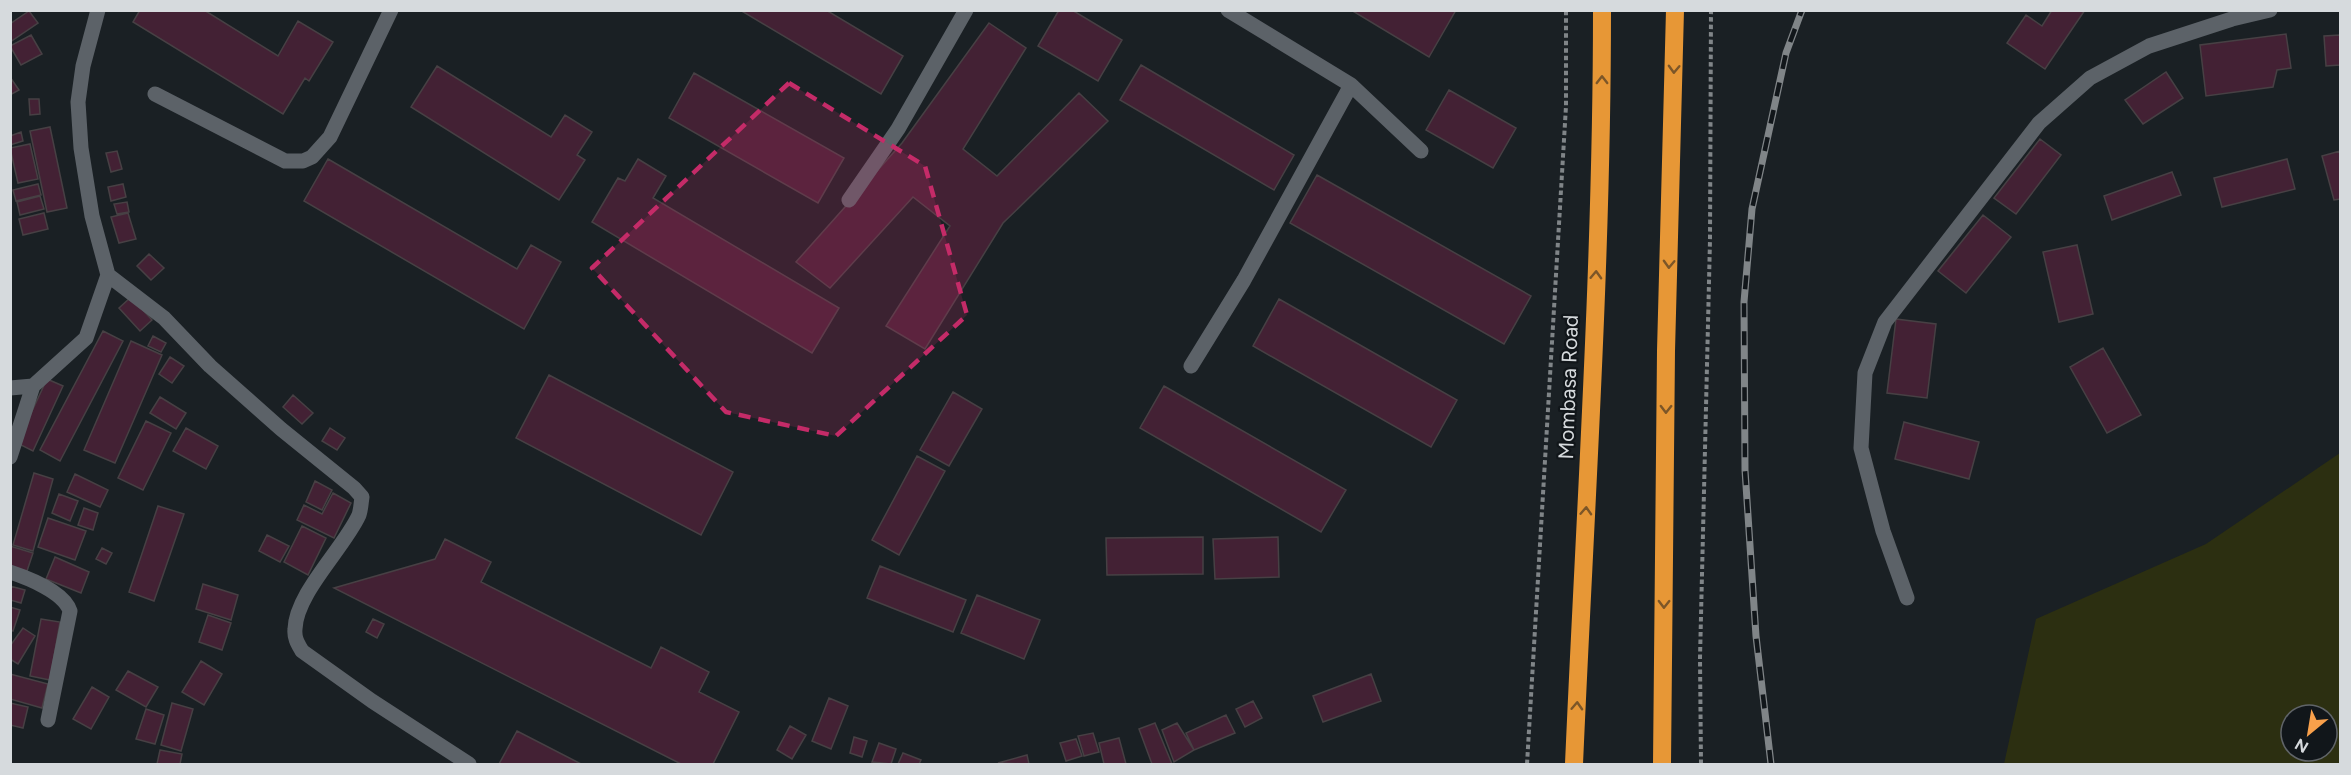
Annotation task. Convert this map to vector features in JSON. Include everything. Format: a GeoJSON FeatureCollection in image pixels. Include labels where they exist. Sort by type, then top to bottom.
{"type":"FeatureCollection","features":[{"type":"Feature","properties":{"kind":"highway","name":"Mombasa Road"},"geometry":{"type":"LineString","coordinates":[[1574,765],[1598,226],[1602,10]]}},
{"type":"Feature","properties":{"kind":"highway"},"geometry":{"type":"LineString","coordinates":[[1662,765],[1666,351],[1675,10]]}},
{"type":"Feature","properties":{"kind":"street"},"geometry":{"type":"LineString","coordinates":[[10,457],[33,386],[86,338],[108,275],[92,216],[81,148],[78,102],[83,66],[98,10]]}},
{"type":"Feature","properties":{"kind":"street"},"geometry":{"type":"LineString","coordinates":[[155,94],[285,161],[303,161],[312,157],[330,137],[392,10]]}},
{"type":"Feature","properties":{"kind":"street"},"geometry":{"type":"LineString","coordinates":[[849,200],[898,129],[966,10]]}},
{"type":"Feature","properties":{"kind":"street"},"geometry":{"type":"LineString","coordinates":[[1228,10],[1351,85],[1421,151]]}},
{"type":"Feature","properties":{"kind":"street"},"geometry":{"type":"LineString","coordinates":[[1907,598],[1883,531],[1861,448],[1865,373],[1885,322],[2039,123],[2090,78],[2149,46],[2232,19],[2270,10]]}},
{"type":"Feature","properties":{"kind":"street"},"geometry":{"type":"LineString","coordinates":[[1191,366],[1244,280],[1351,85]]}},
{"type":"Feature","properties":{"kind":"street"},"geometry":{"type":"LineString","coordinates":[[108,275],[164,318],[210,366],[362,497],[359,515],[310,590],[303,605],[294,628],[296,641],[302,651],[469,765]]}},
{"type":"Feature","properties":{"kind":"street"},"geometry":{"type":"LineString","coordinates":[[10,388],[33,386]]}},
{"type":"Feature","properties":{"kind":"street"},"geometry":{"type":"LineString","coordinates":[[10,572],[38,582],[68,607],[69,621],[48,720]]}},
{"type":"Feature","properties":{"kind":"path"},"geometry":{"type":"LineString","coordinates":[[1527,765],[1566,106],[1566,10]]}},
{"type":"Feature","properties":{"kind":"path"},"geometry":{"type":"LineString","coordinates":[[1701,765],[1700,658],[1710,240],[1711,10]]}},
{"type":"Feature","properties":{"kind":"highlighted area"},"geometry":{"type":"Polygon","coordinates":[[[789,83],[925,166],[967,315],[836,436],[726,412],[592,268],[789,83]]]}},
{"type":"Feature","properties":{"kind":"green space"},"geometry":{"type":"Polygon","coordinates":[[[2340,453],[2340,764],[2004,764],[2036,619],[2206,544],[2340,453]]]}},
{"type":"Feature","properties":{"kind":"building"},"geometry":{"type":"Polygon","coordinates":[[[140,10],[204,10],[278,56],[298,21],[333,42],[309,81],[305,78],[283,114],[133,22],[140,10]]]}},
{"type":"Feature","properties":{"kind":"building"},"geometry":{"type":"Polygon","coordinates":[[[740,10],[826,10],[903,56],[881,94],[740,10]]]}},
{"type":"Feature","properties":{"kind":"building"},"geometry":{"type":"Polygon","coordinates":[[[1059,10],[1072,10],[1122,40],[1098,81],[1038,46],[1059,10]]]}},
{"type":"Feature","properties":{"kind":"building"},"geometry":{"type":"Polygon","coordinates":[[[1351,10],[1456,10],[1429,57],[1351,10]]]}},
{"type":"Feature","properties":{"kind":"building"},"geometry":{"type":"Polygon","coordinates":[[[2052,10],[2085,10],[2045,69],[2007,43],[2026,15],[2042,26],[2052,10]]]}},
{"type":"Feature","properties":{"kind":"building"},"geometry":{"type":"Polygon","coordinates":[[[29,11],[38,23],[10,42],[10,24],[29,11]]]}},
{"type":"Feature","properties":{"kind":"building"},"geometry":{"type":"Polygon","coordinates":[[[989,23],[1026,48],[963,149],[997,176],[1079,93],[1108,121],[1003,223],[925,349],[886,326],[950,226],[913,197],[830,288],[796,262],[902,143],[989,23]]]}},
{"type":"Feature","properties":{"kind":"building"},"geometry":{"type":"Polygon","coordinates":[[[2286,34],[2291,68],[2277,70],[2273,87],[2206,96],[2200,45],[2286,34]]]}},
{"type":"Feature","properties":{"kind":"building"},"geometry":{"type":"Polygon","coordinates":[[[31,35],[42,54],[21,65],[10,46],[31,35]]]}},
{"type":"Feature","properties":{"kind":"building"},"geometry":{"type":"Polygon","coordinates":[[[2340,35],[2340,65],[2326,66],[2324,36],[2340,35]]]}},
{"type":"Feature","properties":{"kind":"building"},"geometry":{"type":"Polygon","coordinates":[[[1141,65],[1294,155],[1274,190],[1120,100],[1141,65]]]}},
{"type":"Feature","properties":{"kind":"building"},"geometry":{"type":"Polygon","coordinates":[[[437,66],[551,137],[565,115],[592,132],[577,155],[585,160],[559,200],[411,107],[437,66]]]}},
{"type":"Feature","properties":{"kind":"building"},"geometry":{"type":"Polygon","coordinates":[[[2166,72],[2183,98],[2143,124],[2125,100],[2166,72]]]}},
{"type":"Feature","properties":{"kind":"building"},"geometry":{"type":"Polygon","coordinates":[[[694,73],[844,158],[818,203],[669,118],[694,73]]]}},
{"type":"Feature","properties":{"kind":"building"},"geometry":{"type":"Polygon","coordinates":[[[10,77],[19,90],[10,95],[10,77]]]}},
{"type":"Feature","properties":{"kind":"building"},"geometry":{"type":"Polygon","coordinates":[[[1449,90],[1516,128],[1493,168],[1426,130],[1449,90]]]}},
{"type":"Feature","properties":{"kind":"building"},"geometry":{"type":"Polygon","coordinates":[[[29,99],[39,99],[40,114],[30,115],[29,99]]]}},
{"type":"Feature","properties":{"kind":"building"},"geometry":{"type":"Polygon","coordinates":[[[50,127],[67,208],[47,212],[30,131],[50,127]]]}},
{"type":"Feature","properties":{"kind":"building"},"geometry":{"type":"Polygon","coordinates":[[[21,132],[23,141],[10,145],[10,136],[21,132]]]}},
{"type":"Feature","properties":{"kind":"building"},"geometry":{"type":"Polygon","coordinates":[[[2040,139],[2061,155],[2016,214],[1994,198],[2040,139]]]}},
{"type":"Feature","properties":{"kind":"building"},"geometry":{"type":"Polygon","coordinates":[[[30,144],[38,179],[18,183],[10,148],[30,144]]]}},
{"type":"Feature","properties":{"kind":"building"},"geometry":{"type":"Polygon","coordinates":[[[117,151],[122,169],[111,172],[106,153],[117,151]]]}},
{"type":"Feature","properties":{"kind":"building"},"geometry":{"type":"Polygon","coordinates":[[[2340,151],[2340,199],[2334,200],[2322,156],[2340,151]]]}},
{"type":"Feature","properties":{"kind":"building"},"geometry":{"type":"Polygon","coordinates":[[[328,159],[517,269],[531,245],[561,262],[524,329],[304,201],[328,159]]]}},
{"type":"Feature","properties":{"kind":"building"},"geometry":{"type":"Polygon","coordinates":[[[638,159],[666,176],[653,198],[839,308],[812,353],[592,222],[618,178],[625,181],[638,159]]]}},
{"type":"Feature","properties":{"kind":"building"},"geometry":{"type":"Polygon","coordinates":[[[2287,159],[2295,189],[2222,207],[2214,178],[2287,159]]]}},
{"type":"Feature","properties":{"kind":"building"},"geometry":{"type":"Polygon","coordinates":[[[2172,172],[2181,195],[2112,220],[2104,196],[2172,172]]]}},
{"type":"Feature","properties":{"kind":"building"},"geometry":{"type":"Polygon","coordinates":[[[1317,175],[1531,296],[1504,344],[1290,223],[1317,175]]]}},
{"type":"Feature","properties":{"kind":"building"},"geometry":{"type":"Polygon","coordinates":[[[38,184],[41,195],[16,201],[13,190],[38,184]]]}},
{"type":"Feature","properties":{"kind":"building"},"geometry":{"type":"Polygon","coordinates":[[[123,184],[126,197],[111,201],[108,187],[123,184]]]}},
{"type":"Feature","properties":{"kind":"building"},"geometry":{"type":"Polygon","coordinates":[[[40,196],[44,209],[20,215],[17,202],[40,196]]]}},
{"type":"Feature","properties":{"kind":"building"},"geometry":{"type":"Polygon","coordinates":[[[127,202],[129,212],[117,214],[114,204],[127,202]]]}},
{"type":"Feature","properties":{"kind":"building"},"geometry":{"type":"Polygon","coordinates":[[[44,213],[48,229],[23,235],[19,219],[44,213]]]}},
{"type":"Feature","properties":{"kind":"building"},"geometry":{"type":"Polygon","coordinates":[[[128,213],[136,239],[119,243],[111,217],[128,213]]]}},
{"type":"Feature","properties":{"kind":"building"},"geometry":{"type":"Polygon","coordinates":[[[1983,215],[2011,237],[1966,293],[1938,271],[1983,215]]]}},
{"type":"Feature","properties":{"kind":"building"},"geometry":{"type":"Polygon","coordinates":[[[2077,245],[2093,314],[2059,322],[2043,252],[2077,245]]]}},
{"type":"Feature","properties":{"kind":"building"},"geometry":{"type":"Polygon","coordinates":[[[149,254],[164,268],[151,280],[137,266],[149,254]]]}},
{"type":"Feature","properties":{"kind":"building"},"geometry":{"type":"Polygon","coordinates":[[[131,297],[152,320],[140,331],[119,308],[131,297]]]}},
{"type":"Feature","properties":{"kind":"building"},"geometry":{"type":"Polygon","coordinates":[[[1279,299],[1457,400],[1431,447],[1253,346],[1279,299]]]}},
{"type":"Feature","properties":{"kind":"building"},"geometry":{"type":"Polygon","coordinates":[[[1896,319],[1936,324],[1927,398],[1887,393],[1896,319]]]}},
{"type":"Feature","properties":{"kind":"building"},"geometry":{"type":"Polygon","coordinates":[[[103,331],[123,341],[60,461],[40,450],[103,331]]]}},
{"type":"Feature","properties":{"kind":"building"},"geometry":{"type":"Polygon","coordinates":[[[153,336],[166,343],[161,352],[148,346],[153,336]]]}},
{"type":"Feature","properties":{"kind":"building"},"geometry":{"type":"Polygon","coordinates":[[[131,341],[162,355],[115,463],[84,450],[131,341]]]}},
{"type":"Feature","properties":{"kind":"building"},"geometry":{"type":"Polygon","coordinates":[[[2103,348],[2141,415],[2107,433],[2070,367],[2103,348]]]}},
{"type":"Feature","properties":{"kind":"building"},"geometry":{"type":"Polygon","coordinates":[[[170,357],[184,366],[172,383],[159,374],[170,357]]]}},
{"type":"Feature","properties":{"kind":"building"},"geometry":{"type":"Polygon","coordinates":[[[549,375],[733,472],[701,535],[516,438],[549,375]]]}},
{"type":"Feature","properties":{"kind":"building"},"geometry":{"type":"Polygon","coordinates":[[[47,379],[63,386],[33,451],[17,443],[47,379]]]}},
{"type":"Feature","properties":{"kind":"building"},"geometry":{"type":"Polygon","coordinates":[[[1164,386],[1346,490],[1321,532],[1140,428],[1164,386]]]}},
{"type":"Feature","properties":{"kind":"building"},"geometry":{"type":"Polygon","coordinates":[[[953,392],[982,409],[949,466],[920,450],[953,392]]]}},
{"type":"Feature","properties":{"kind":"building"},"geometry":{"type":"Polygon","coordinates":[[[293,395],[313,413],[302,424],[283,407],[293,395]]]}},
{"type":"Feature","properties":{"kind":"building"},"geometry":{"type":"Polygon","coordinates":[[[160,397],[186,413],[176,429],[150,413],[160,397]]]}},
{"type":"Feature","properties":{"kind":"building"},"geometry":{"type":"Polygon","coordinates":[[[146,421],[171,433],[143,490],[118,478],[146,421]]]}},
{"type":"Feature","properties":{"kind":"building"},"geometry":{"type":"Polygon","coordinates":[[[1904,422],[1979,442],[1969,479],[1895,459],[1904,422]]]}},
{"type":"Feature","properties":{"kind":"building"},"geometry":{"type":"Polygon","coordinates":[[[186,428],[218,446],[206,469],[173,451],[186,428]]]}},
{"type":"Feature","properties":{"kind":"building"},"geometry":{"type":"Polygon","coordinates":[[[330,428],[345,438],[337,450],[322,441],[330,428]]]}},
{"type":"Feature","properties":{"kind":"building"},"geometry":{"type":"Polygon","coordinates":[[[917,456],[945,471],[899,555],[872,540],[917,456]]]}},
{"type":"Feature","properties":{"kind":"building"},"geometry":{"type":"Polygon","coordinates":[[[34,473],[53,479],[33,551],[13,545],[34,473]]]}},
{"type":"Feature","properties":{"kind":"building"},"geometry":{"type":"Polygon","coordinates":[[[75,474],[108,490],[100,507],[67,492],[75,474]]]}},
{"type":"Feature","properties":{"kind":"building"},"geometry":{"type":"Polygon","coordinates":[[[315,481],[332,490],[322,510],[306,502],[315,481]]]}},
{"type":"Feature","properties":{"kind":"building"},"geometry":{"type":"Polygon","coordinates":[[[333,493],[351,503],[334,538],[297,520],[304,505],[322,514],[333,493]]]}},
{"type":"Feature","properties":{"kind":"building"},"geometry":{"type":"Polygon","coordinates":[[[59,494],[78,501],[70,521],[52,513],[59,494]]]}},
{"type":"Feature","properties":{"kind":"building"},"geometry":{"type":"Polygon","coordinates":[[[158,506],[184,514],[154,601],[129,592],[158,506]]]}},
{"type":"Feature","properties":{"kind":"building"},"geometry":{"type":"Polygon","coordinates":[[[84,508],[98,513],[93,530],[78,525],[84,508]]]}},
{"type":"Feature","properties":{"kind":"building"},"geometry":{"type":"Polygon","coordinates":[[[48,518],[86,531],[75,560],[38,547],[48,518]]]}},
{"type":"Feature","properties":{"kind":"building"},"geometry":{"type":"Polygon","coordinates":[[[302,526],[326,538],[308,575],[284,562],[302,526]]]}},
{"type":"Feature","properties":{"kind":"building"},"geometry":{"type":"Polygon","coordinates":[[[267,535],[289,546],[280,562],[259,551],[267,535]]]}},
{"type":"Feature","properties":{"kind":"building"},"geometry":{"type":"Polygon","coordinates":[[[1203,537],[1203,574],[1107,575],[1106,538],[1203,537]]]}},
{"type":"Feature","properties":{"kind":"building"},"geometry":{"type":"Polygon","coordinates":[[[1278,537],[1279,577],[1215,579],[1213,539],[1278,537]]]}},
{"type":"Feature","properties":{"kind":"building"},"geometry":{"type":"Polygon","coordinates":[[[445,539],[491,562],[481,582],[651,668],[661,647],[709,672],[699,692],[739,712],[713,764],[681,764],[334,588],[435,559],[445,539]]]}},
{"type":"Feature","properties":{"kind":"building"},"geometry":{"type":"Polygon","coordinates":[[[10,546],[33,553],[26,574],[10,569],[10,546]]]}},
{"type":"Feature","properties":{"kind":"building"},"geometry":{"type":"Polygon","coordinates":[[[102,548],[112,553],[106,564],[96,559],[102,548]]]}},
{"type":"Feature","properties":{"kind":"building"},"geometry":{"type":"Polygon","coordinates":[[[55,557],[89,572],[81,593],[46,579],[55,557]]]}},
{"type":"Feature","properties":{"kind":"building"},"geometry":{"type":"Polygon","coordinates":[[[880,566],[966,600],[953,632],[867,598],[880,566]]]}},
{"type":"Feature","properties":{"kind":"building"},"geometry":{"type":"Polygon","coordinates":[[[203,584],[238,595],[231,620],[196,609],[203,584]]]}},
{"type":"Feature","properties":{"kind":"building"},"geometry":{"type":"Polygon","coordinates":[[[10,586],[25,590],[21,603],[10,600],[10,586]]]}},
{"type":"Feature","properties":{"kind":"building"},"geometry":{"type":"Polygon","coordinates":[[[977,595],[1040,620],[1024,659],[961,633],[977,595]]]}},
{"type":"Feature","properties":{"kind":"building"},"geometry":{"type":"Polygon","coordinates":[[[10,607],[20,610],[13,631],[10,630],[10,607]]]}},
{"type":"Feature","properties":{"kind":"building"},"geometry":{"type":"Polygon","coordinates":[[[208,615],[231,623],[222,650],[199,642],[208,615]]]}},
{"type":"Feature","properties":{"kind":"building"},"geometry":{"type":"Polygon","coordinates":[[[41,619],[60,622],[50,680],[30,676],[41,619]]]}},
{"type":"Feature","properties":{"kind":"building"},"geometry":{"type":"Polygon","coordinates":[[[373,619],[384,624],[377,638],[366,632],[373,619]]]}},
{"type":"Feature","properties":{"kind":"building"},"geometry":{"type":"Polygon","coordinates":[[[23,628],[35,636],[18,664],[10,659],[10,646],[23,628]]]}},
{"type":"Feature","properties":{"kind":"building"},"geometry":{"type":"Polygon","coordinates":[[[201,661],[222,674],[204,705],[182,692],[201,661]]]}},
{"type":"Feature","properties":{"kind":"building"},"geometry":{"type":"Polygon","coordinates":[[[128,671],[158,687],[146,707],[116,690],[128,671]]]}},
{"type":"Feature","properties":{"kind":"building"},"geometry":{"type":"Polygon","coordinates":[[[10,674],[48,684],[42,708],[10,699],[10,674]]]}},
{"type":"Feature","properties":{"kind":"building"},"geometry":{"type":"Polygon","coordinates":[[[1371,674],[1381,701],[1323,722],[1313,696],[1371,674]]]}},
{"type":"Feature","properties":{"kind":"building"},"geometry":{"type":"Polygon","coordinates":[[[92,687],[109,697],[91,729],[73,719],[92,687]]]}},
{"type":"Feature","properties":{"kind":"building"},"geometry":{"type":"Polygon","coordinates":[[[829,698],[848,706],[831,749],[812,741],[829,698]]]}},
{"type":"Feature","properties":{"kind":"building"},"geometry":{"type":"Polygon","coordinates":[[[1253,701],[1262,718],[1245,727],[1236,709],[1253,701]]]}},
{"type":"Feature","properties":{"kind":"building"},"geometry":{"type":"Polygon","coordinates":[[[10,703],[28,707],[23,728],[10,725],[10,703]]]}},
{"type":"Feature","properties":{"kind":"building"},"geometry":{"type":"Polygon","coordinates":[[[172,703],[193,709],[181,751],[161,745],[172,703]]]}},
{"type":"Feature","properties":{"kind":"building"},"geometry":{"type":"Polygon","coordinates":[[[146,709],[164,715],[155,744],[136,739],[146,709]]]}},
{"type":"Feature","properties":{"kind":"building"},"geometry":{"type":"Polygon","coordinates":[[[1226,715],[1235,733],[1194,750],[1186,733],[1226,715]]]}},
{"type":"Feature","properties":{"kind":"building"},"geometry":{"type":"Polygon","coordinates":[[[1155,723],[1172,764],[1152,764],[1139,729],[1155,723]]]}},
{"type":"Feature","properties":{"kind":"building"},"geometry":{"type":"Polygon","coordinates":[[[1177,723],[1194,750],[1174,762],[1162,730],[1177,723]]]}},
{"type":"Feature","properties":{"kind":"building"},"geometry":{"type":"Polygon","coordinates":[[[790,726],[806,735],[792,759],[777,750],[790,726]]]}},
{"type":"Feature","properties":{"kind":"building"},"geometry":{"type":"Polygon","coordinates":[[[517,731],[581,764],[499,764],[517,731]]]}},
{"type":"Feature","properties":{"kind":"building"},"geometry":{"type":"Polygon","coordinates":[[[1093,733],[1099,752],[1084,756],[1078,736],[1093,733]]]}},
{"type":"Feature","properties":{"kind":"building"},"geometry":{"type":"Polygon","coordinates":[[[854,737],[867,741],[862,757],[850,753],[854,737]]]}},
{"type":"Feature","properties":{"kind":"building"},"geometry":{"type":"Polygon","coordinates":[[[1119,738],[1126,764],[1104,764],[1099,743],[1119,738]]]}},
{"type":"Feature","properties":{"kind":"building"},"geometry":{"type":"Polygon","coordinates":[[[1076,739],[1082,756],[1066,761],[1060,743],[1076,739]]]}},
{"type":"Feature","properties":{"kind":"building"},"geometry":{"type":"Polygon","coordinates":[[[879,743],[896,749],[891,764],[872,762],[879,743]]]}},
{"type":"Feature","properties":{"kind":"building"},"geometry":{"type":"Polygon","coordinates":[[[160,750],[182,754],[180,764],[157,764],[160,750]]]}},
{"type":"Feature","properties":{"kind":"building"},"geometry":{"type":"Polygon","coordinates":[[[903,753],[921,760],[919,764],[898,764],[903,753]]]}},
{"type":"Feature","properties":{"kind":"building"},"geometry":{"type":"Polygon","coordinates":[[[1027,755],[1029,764],[998,763],[1027,755]]]}},
{"type":"Feature","properties":{"kind":"railway"},"geometry":{"type":"LineString","coordinates":[[1771,764],[1756,636],[1745,470],[1744,302],[1752,209],[1786,53],[1802,10]]}}]}
